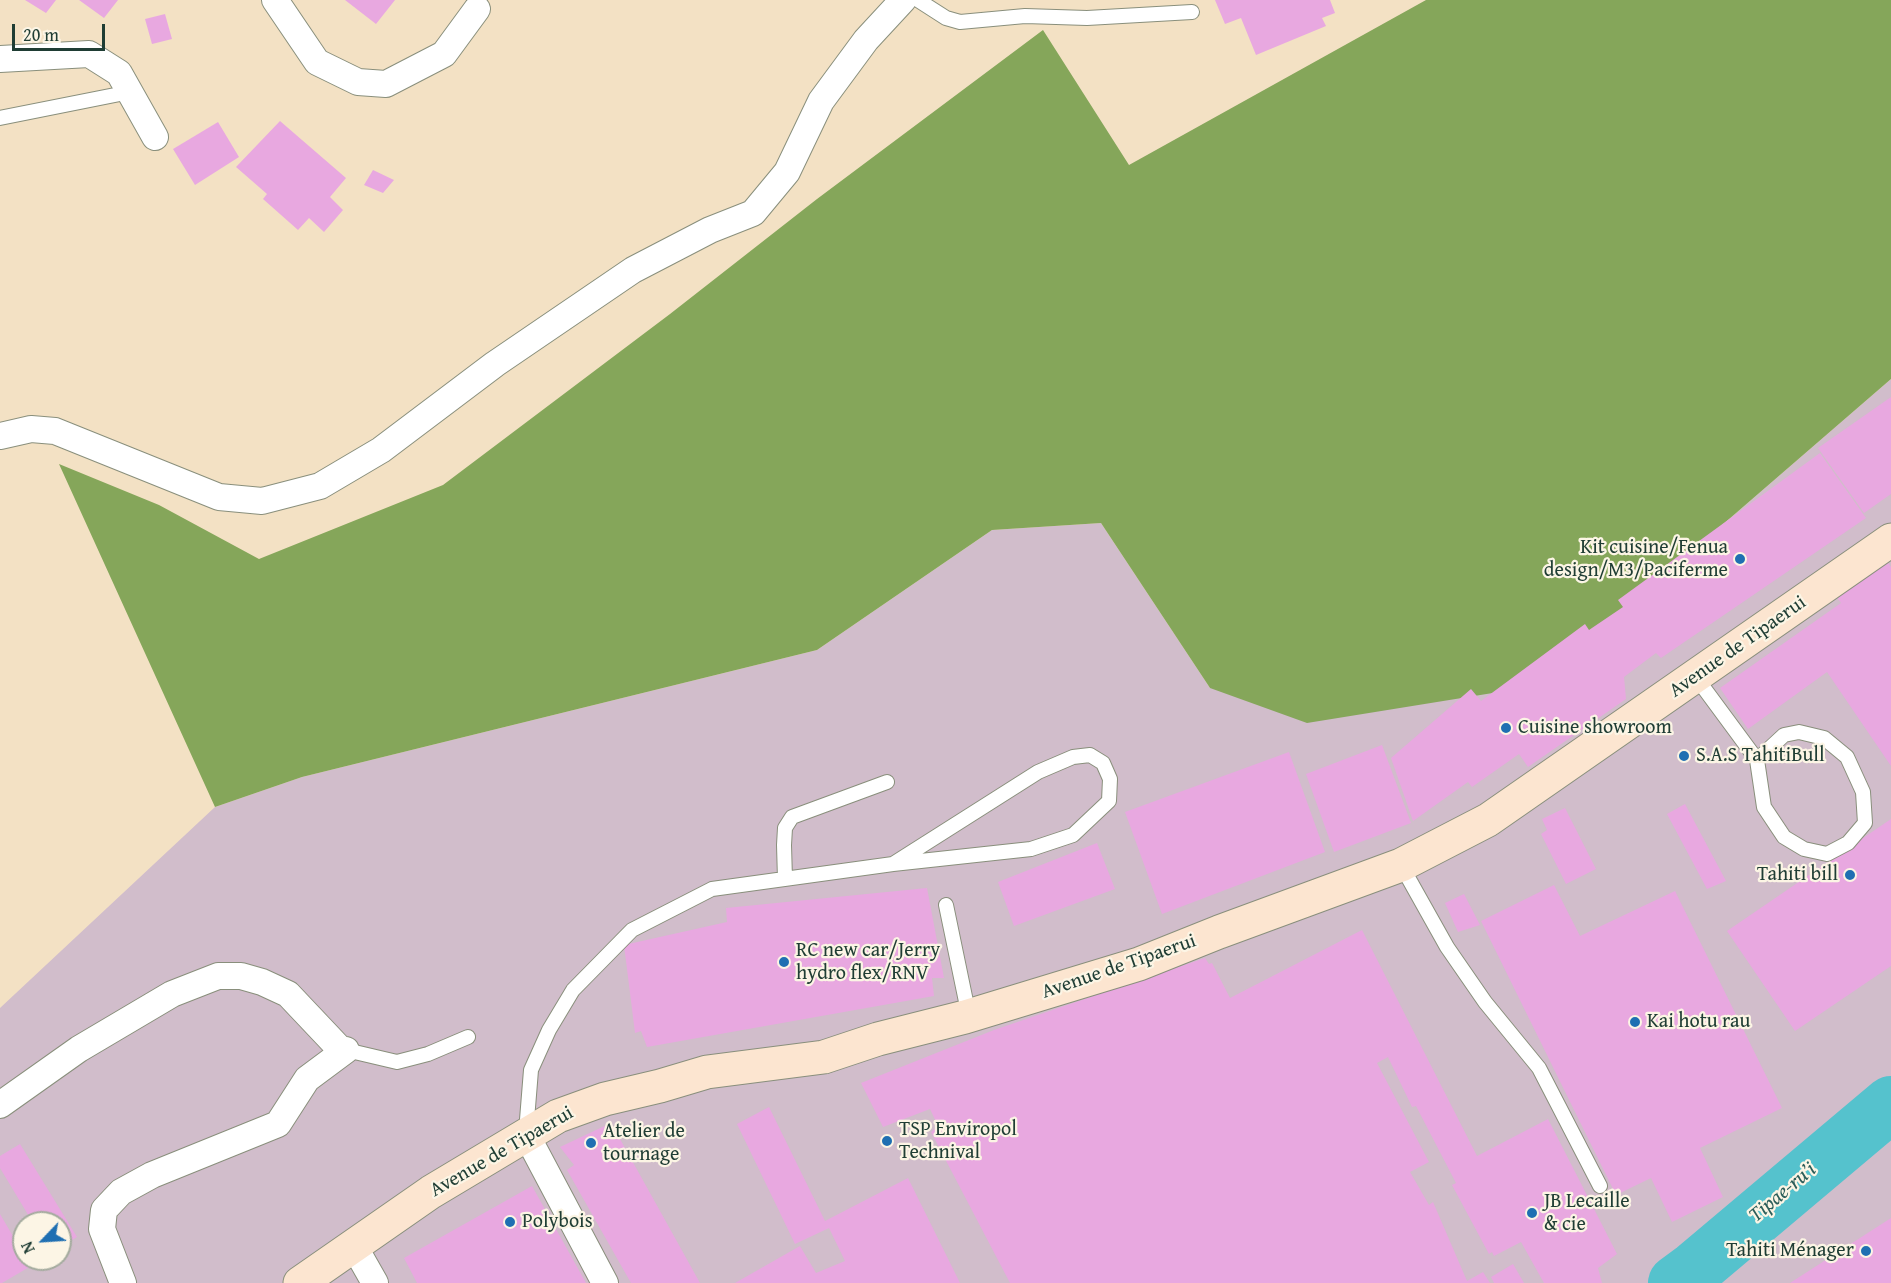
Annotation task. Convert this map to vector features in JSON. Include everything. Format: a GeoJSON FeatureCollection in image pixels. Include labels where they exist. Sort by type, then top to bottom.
{"type":"FeatureCollection","features":[{"type":"Feature","properties":{"kind":"main road","name":"Avenue de Tipaerui"},"geometry":{"type":"LineString","coordinates":[[300,1283],[431,1192],[558,1116],[605,1099],[707,1072],[824,1057],[969,1016],[1139,964],[1218,932],[1401,865],[1488,820],[1891,540]]}},
{"type":"Feature","properties":{"kind":"street"},"geometry":{"type":"LineString","coordinates":[[275,0],[317,62],[358,82],[386,84],[444,54],[477,9]]}},
{"type":"Feature","properties":{"kind":"street"},"geometry":{"type":"LineString","coordinates":[[0,436],[31,429],[55,431],[219,497],[261,501],[320,486],[381,450],[495,364],[633,270],[710,231],[753,213],[787,171],[821,101],[866,40],[903,0]]}},
{"type":"Feature","properties":{"kind":"street"},"geometry":{"type":"LineString","coordinates":[[0,58],[89,54],[119,73],[156,136]]}},
{"type":"Feature","properties":{"kind":"street"},"geometry":{"type":"LineString","coordinates":[[0,1105],[79,1049],[120,1024],[172,994],[218,976],[241,976],[262,982],[288,994],[340,1049],[346,1050]]}},
{"type":"Feature","properties":{"kind":"street"},"geometry":{"type":"LineString","coordinates":[[123,1283],[102,1229],[104,1210],[122,1192],[152,1175],[278,1125],[307,1079],[346,1050]]}},
{"type":"Feature","properties":{"kind":"street"},"geometry":{"type":"LineString","coordinates":[[526,1134],[605,1283]]}},
{"type":"Feature","properties":{"kind":"street"},"geometry":{"type":"LineString","coordinates":[[354,1246],[375,1283]]}},
{"type":"Feature","properties":{"kind":"lane"},"geometry":{"type":"LineString","coordinates":[[918,0],[946,18],[960,22],[1025,16],[1087,18],[1192,12]]}},
{"type":"Feature","properties":{"kind":"lane"},"geometry":{"type":"LineString","coordinates":[[0,118],[130,92]]}},
{"type":"Feature","properties":{"kind":"lane"},"geometry":{"type":"LineString","coordinates":[[1695,676],[1757,760],[1764,807],[1784,837],[1804,849],[1827,854],[1848,843],[1865,823],[1863,792],[1847,757],[1824,738],[1799,732],[1784,735],[1757,760]]}},
{"type":"Feature","properties":{"kind":"lane"},"geometry":{"type":"LineString","coordinates":[[526,1134],[531,1070],[549,1030],[573,990],[632,930],[712,889],[893,864],[1031,849],[1073,835],[1109,801],[1110,779],[1103,763],[1090,755],[1073,757],[1038,772],[893,864]]}},
{"type":"Feature","properties":{"kind":"lane"},"geometry":{"type":"LineString","coordinates":[[785,879],[785,828],[792,817],[886,782]]}},
{"type":"Feature","properties":{"kind":"lane"},"geometry":{"type":"LineString","coordinates":[[1401,865],[1447,947],[1485,1002],[1539,1068],[1600,1185]]}},
{"type":"Feature","properties":{"kind":"lane"},"geometry":{"type":"LineString","coordinates":[[945,905],[969,1016]]}},
{"type":"Feature","properties":{"kind":"lane"},"geometry":{"type":"LineString","coordinates":[[346,1050],[397,1062],[428,1054],[468,1038]]}},
{"type":"Feature","properties":{"kind":"shaded area"},"geometry":{"type":"Polygon","coordinates":[[[1891,379],[1891,1283],[0,1283],[0,1008],[215,807],[302,777],[817,650],[992,530],[1101,523],[1210,688],[1536,686],[1891,379]]]}},
{"type":"Feature","properties":{"kind":"green space"},"geometry":{"type":"Polygon","coordinates":[[[1426,0],[1891,0],[1891,379],[1536,686],[1307,723],[1210,688],[1101,523],[992,530],[817,650],[302,777],[215,807],[59,464],[159,505],[259,559],[443,485],[670,314],[817,199],[1043,30],[1129,165],[1426,0]]]}},
{"type":"Feature","properties":{"kind":"building"},"geometry":{"type":"Polygon","coordinates":[[[25,0],[56,0],[46,13],[25,0]]]}},
{"type":"Feature","properties":{"kind":"building"},"geometry":{"type":"Polygon","coordinates":[[[79,0],[118,0],[104,18],[79,0]]]}},
{"type":"Feature","properties":{"kind":"building"},"geometry":{"type":"Polygon","coordinates":[[[345,0],[395,0],[376,24],[345,0]]]}},
{"type":"Feature","properties":{"kind":"building"},"geometry":{"type":"Polygon","coordinates":[[[1215,0],[1330,0],[1335,13],[1322,18],[1326,26],[1256,55],[1241,18],[1225,24],[1215,0]]]}},
{"type":"Feature","properties":{"kind":"building"},"geometry":{"type":"Polygon","coordinates":[[[165,14],[172,39],[152,44],[145,19],[165,14]]]}},
{"type":"Feature","properties":{"kind":"building"},"geometry":{"type":"Polygon","coordinates":[[[280,121],[346,178],[330,197],[343,210],[324,232],[309,218],[298,230],[263,199],[267,194],[236,167],[280,121]]]}},
{"type":"Feature","properties":{"kind":"building"},"geometry":{"type":"Polygon","coordinates":[[[218,122],[239,157],[195,185],[173,149],[218,122]]]}},
{"type":"Feature","properties":{"kind":"building"},"geometry":{"type":"Polygon","coordinates":[[[373,170],[394,180],[383,193],[364,185],[373,170]]]}},
{"type":"Feature","properties":{"kind":"building"},"geometry":{"type":"Polygon","coordinates":[[[1891,397],[1891,494],[1864,513],[1818,448],[1891,397]]]}},
{"type":"Feature","properties":{"kind":"building"},"geometry":{"type":"Polygon","coordinates":[[[1820,453],[1866,518],[1661,658],[1656,653],[1624,677],[1626,699],[1528,767],[1519,754],[1472,787],[1468,782],[1413,821],[1391,758],[1471,689],[1481,701],[1585,624],[1589,630],[1623,607],[1618,600],[1820,453]]]}},
{"type":"Feature","properties":{"kind":"building"},"geometry":{"type":"Polygon","coordinates":[[[1885,558],[1891,567],[1891,766],[1827,672],[1748,729],[1720,688],[1841,603],[1834,593],[1885,558]]]}},
{"type":"Feature","properties":{"kind":"building"},"geometry":{"type":"Polygon","coordinates":[[[1382,745],[1411,823],[1334,852],[1306,774],[1382,745]]]}},
{"type":"Feature","properties":{"kind":"building"},"geometry":{"type":"Polygon","coordinates":[[[1289,752],[1325,852],[1162,914],[1125,812],[1289,752]]]}},
{"type":"Feature","properties":{"kind":"building"},"geometry":{"type":"Polygon","coordinates":[[[1685,804],[1726,881],[1707,889],[1667,814],[1685,804]]]}},
{"type":"Feature","properties":{"kind":"building"},"geometry":{"type":"Polygon","coordinates":[[[1565,808],[1596,869],[1566,884],[1541,834],[1547,830],[1542,819],[1565,808]]]}},
{"type":"Feature","properties":{"kind":"building","name":"Tahiti bill"},"geometry":{"type":"Polygon","coordinates":[[[1891,819],[1891,966],[1795,1031],[1727,931],[1891,819]]]}},
{"type":"Feature","properties":{"kind":"building"},"geometry":{"type":"Polygon","coordinates":[[[1097,843],[1115,889],[1014,926],[998,882],[1097,843]]]}},
{"type":"Feature","properties":{"kind":"building","name":"Kai hotu rau"},"geometry":{"type":"Polygon","coordinates":[[[1554,885],[1580,936],[1675,891],[1782,1108],[1700,1148],[1723,1197],[1672,1222],[1651,1178],[1616,1195],[1481,921],[1554,885]]]}},
{"type":"Feature","properties":{"kind":"building","name":"RC new car/Jerry hydro flex/RNV"},"geometry":{"type":"Polygon","coordinates":[[[927,888],[944,978],[932,978],[934,996],[647,1047],[641,1031],[635,1033],[624,945],[727,922],[726,908],[927,888]]]}},
{"type":"Feature","properties":{"kind":"building"},"geometry":{"type":"Polygon","coordinates":[[[1464,894],[1480,925],[1458,932],[1445,903],[1464,894]]]}},
{"type":"Feature","properties":{"kind":"building"},"geometry":{"type":"Polygon","coordinates":[[[1362,930],[1477,1156],[1548,1119],[1617,1254],[1598,1268],[1602,1283],[1544,1283],[1521,1242],[1494,1256],[1492,1252],[1489,1254],[1452,1185],[1456,1183],[1416,1106],[1412,1107],[1388,1057],[1377,1063],[1429,1162],[1410,1172],[1429,1205],[1433,1202],[1467,1281],[1483,1272],[1490,1283],[1010,1283],[931,1132],[938,1126],[930,1109],[883,1127],[861,1083],[994,1030],[1205,958],[1209,964],[1212,963],[1230,998],[1362,930]]]}},
{"type":"Feature","properties":{"kind":"building"},"geometry":{"type":"Polygon","coordinates":[[[769,1107],[825,1221],[908,1178],[960,1283],[735,1283],[800,1246],[816,1273],[845,1261],[829,1228],[795,1244],[737,1124],[769,1107]]]}},
{"type":"Feature","properties":{"kind":"building"},"geometry":{"type":"Polygon","coordinates":[[[611,1123],[700,1283],[631,1283],[567,1170],[574,1165],[560,1147],[611,1123]]]}},
{"type":"Feature","properties":{"kind":"building"},"geometry":{"type":"Polygon","coordinates":[[[20,1144],[61,1211],[26,1211],[0,1168],[0,1156],[20,1144]]]}},
{"type":"Feature","properties":{"kind":"building","name":"Polybois"},"geometry":{"type":"Polygon","coordinates":[[[532,1186],[586,1283],[417,1283],[404,1258],[532,1186]]]}},
{"type":"Feature","properties":{"kind":"building"},"geometry":{"type":"Polygon","coordinates":[[[0,1214],[12,1234],[12,1271],[22,1271],[0,1283],[0,1214]]]}},
{"type":"Feature","properties":{"kind":"building","name":"Tahiti Ménager"},"geometry":{"type":"Polygon","coordinates":[[[1891,1218],[1891,1283],[1790,1283],[1891,1218]]]}},
{"type":"Feature","properties":{"kind":"building"},"geometry":{"type":"Polygon","coordinates":[[[72,1229],[77,1237],[72,1240],[72,1229]]]}},
{"type":"Feature","properties":{"kind":"building"},"geometry":{"type":"Polygon","coordinates":[[[1513,1264],[1524,1283],[1494,1283],[1491,1277],[1513,1264]]]}},
{"type":"Feature","properties":{"kind":"waterway","name":"Tipae-ru’i"},"geometry":{"type":"LineString","coordinates":[[1676,1283],[1891,1104]]}},
{"type":"Feature","properties":{"kind":"place","name":"Kit cuisine/Fenua design/M3/Paciferme"},"geometry":{"type":"Point","coordinates":[1740,559]}},
{"type":"Feature","properties":{"kind":"place","name":"Cuisine showroom"},"geometry":{"type":"Point","coordinates":[1506,728]}},
{"type":"Feature","properties":{"kind":"place","name":"S.A.S TahitiBull"},"geometry":{"type":"Point","coordinates":[1684,756]}},
{"type":"Feature","properties":{"kind":"place","name":"Tahiti bill"},"geometry":{"type":"Point","coordinates":[1850,875]}},
{"type":"Feature","properties":{"kind":"place","name":"RC new car/Jerry hydro flex/RNV"},"geometry":{"type":"Point","coordinates":[784,962]}},
{"type":"Feature","properties":{"kind":"place","name":"Kai hotu rau"},"geometry":{"type":"Point","coordinates":[1635,1022]}},
{"type":"Feature","properties":{"kind":"place","name":"TSP Enviropol Technival"},"geometry":{"type":"Point","coordinates":[887,1141]}},
{"type":"Feature","properties":{"kind":"place","name":"Atelier de tournage"},"geometry":{"type":"Point","coordinates":[591,1143]}},
{"type":"Feature","properties":{"kind":"place","name":"JB Lecaille & cie"},"geometry":{"type":"Point","coordinates":[1532,1213]}},
{"type":"Feature","properties":{"kind":"place","name":"Polybois"},"geometry":{"type":"Point","coordinates":[510,1222]}},
{"type":"Feature","properties":{"kind":"place","name":"Tahiti Ménager"},"geometry":{"type":"Point","coordinates":[1866,1251]}}]}
